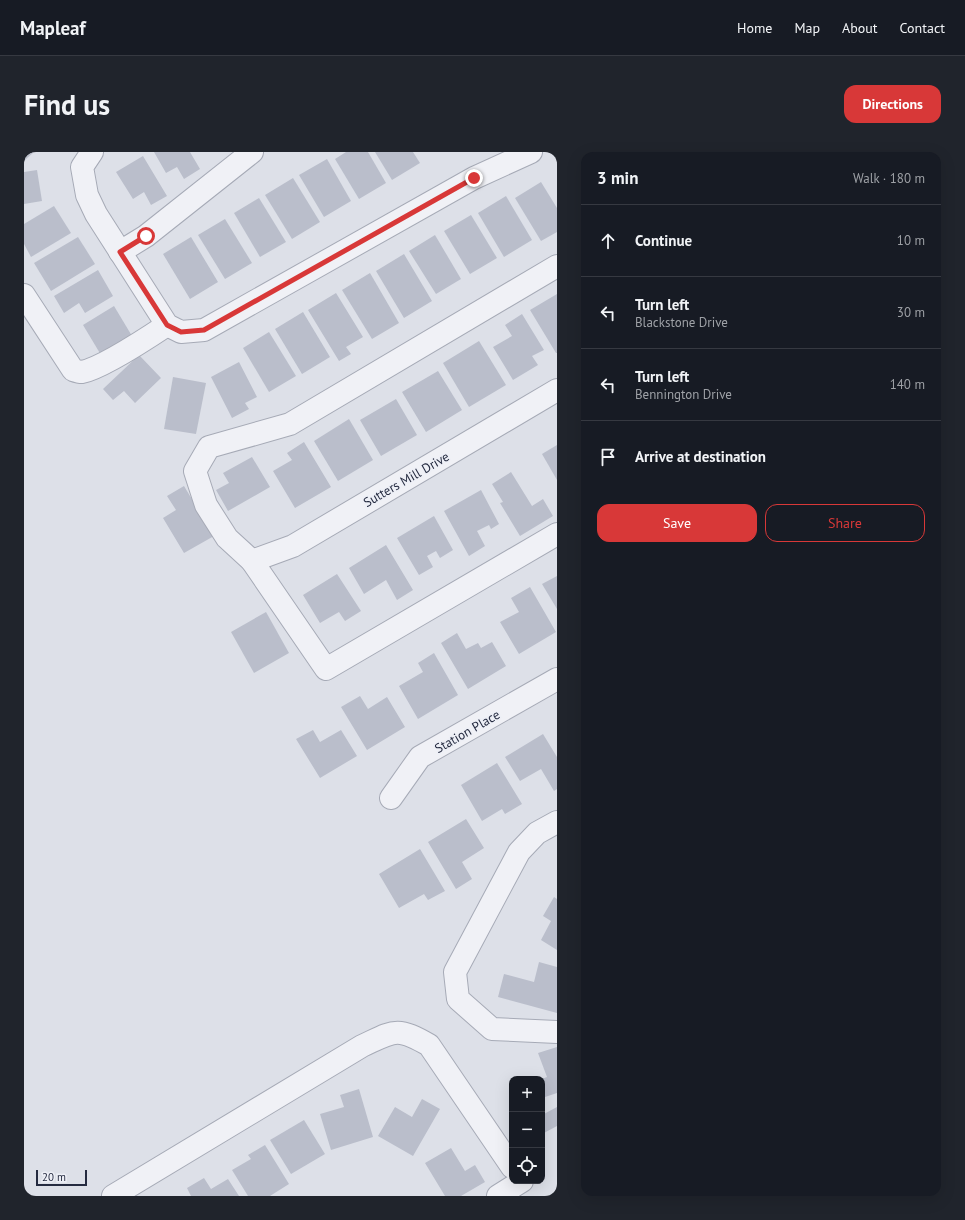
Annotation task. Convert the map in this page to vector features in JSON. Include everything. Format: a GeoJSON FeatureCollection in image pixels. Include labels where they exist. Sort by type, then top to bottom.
{"type":"FeatureCollection","features":[{"type":"Feature","properties":{"kind":"street"},"geometry":{"type":"LineString","coordinates":[[92,152],[82,167],[87,195],[96,214],[120,252],[174,328]]}},
{"type":"Feature","properties":{"kind":"street"},"geometry":{"type":"LineString","coordinates":[[120,252],[146,236],[252,152]]}},
{"type":"Feature","properties":{"kind":"street"},"geometry":{"type":"LineString","coordinates":[[24,295],[74,370],[81,372],[95,368],[151,336],[174,328],[204,330],[474,178],[531,152]]}},
{"type":"Feature","properties":{"kind":"street"},"geometry":{"type":"LineString","coordinates":[[557,266],[290,424],[209,447],[195,471],[206,505],[226,538],[252,561],[326,669],[557,534]]}},
{"type":"Feature","properties":{"kind":"street","name":"Sutters Mill Drive"},"geometry":{"type":"LineString","coordinates":[[252,561],[293,546],[557,390]]}},
{"type":"Feature","properties":{"kind":"street","name":"Station Place"},"geometry":{"type":"LineString","coordinates":[[391,798],[420,757],[557,679]]}},
{"type":"Feature","properties":{"kind":"street"},"geometry":{"type":"LineString","coordinates":[[557,822],[537,833],[519,852],[455,972],[458,999],[492,1030],[557,1032]]}},
{"type":"Feature","properties":{"kind":"street"},"geometry":{"type":"LineString","coordinates":[[113,1196],[362,1046],[391,1033],[408,1033],[428,1045],[509,1162]]}},
{"type":"Feature","properties":{"kind":"street"},"geometry":{"type":"LineString","coordinates":[[498,1196],[517,1184]]}},
{"type":"Feature","properties":{"kind":"building"},"geometry":{"type":"Polygon","coordinates":[[[24,152],[34,152],[25,160],[24,152]]]}},
{"type":"Feature","properties":{"kind":"building"},"geometry":{"type":"Polygon","coordinates":[[[154,152],[190,152],[200,169],[184,179],[177,167],[166,173],[154,152]]]}},
{"type":"Feature","properties":{"kind":"building"},"geometry":{"type":"Polygon","coordinates":[[[346,152],[368,152],[386,183],[359,199],[335,159],[346,152]]]}},
{"type":"Feature","properties":{"kind":"building"},"geometry":{"type":"Polygon","coordinates":[[[375,152],[413,152],[420,163],[392,180],[375,152]]]}},
{"type":"Feature","properties":{"kind":"building"},"geometry":{"type":"Polygon","coordinates":[[[143,156],[167,196],[151,205],[144,192],[133,199],[116,172],[143,156]]]}},
{"type":"Feature","properties":{"kind":"building"},"geometry":{"type":"Polygon","coordinates":[[[327,159],[351,201],[324,217],[299,175],[327,159]]]}},
{"type":"Feature","properties":{"kind":"building"},"geometry":{"type":"Polygon","coordinates":[[[37,170],[42,201],[24,204],[24,172],[37,170]]]}},
{"type":"Feature","properties":{"kind":"building"},"geometry":{"type":"Polygon","coordinates":[[[293,178],[320,222],[292,239],[265,195],[293,178]]]}},
{"type":"Feature","properties":{"kind":"building"},"geometry":{"type":"Polygon","coordinates":[[[541,182],[557,208],[557,232],[541,241],[515,198],[541,182]]]}},
{"type":"Feature","properties":{"kind":"building"},"geometry":{"type":"Polygon","coordinates":[[[506,196],[532,240],[504,257],[478,213],[506,196]]]}},
{"type":"Feature","properties":{"kind":"building"},"geometry":{"type":"Polygon","coordinates":[[[259,198],[286,242],[260,257],[234,213],[259,198]]]}},
{"type":"Feature","properties":{"kind":"building"},"geometry":{"type":"Polygon","coordinates":[[[54,206],[71,233],[31,257],[24,244],[24,224],[54,206]]]}},
{"type":"Feature","properties":{"kind":"building"},"geometry":{"type":"Polygon","coordinates":[[[471,215],[497,258],[470,274],[444,231],[471,215]]]}},
{"type":"Feature","properties":{"kind":"building"},"geometry":{"type":"Polygon","coordinates":[[[225,219],[252,263],[225,279],[198,235],[225,219]]]}},
{"type":"Feature","properties":{"kind":"building"},"geometry":{"type":"Polygon","coordinates":[[[435,235],[461,279],[436,294],[409,251],[435,235]]]}},
{"type":"Feature","properties":{"kind":"building"},"geometry":{"type":"Polygon","coordinates":[[[78,237],[95,264],[51,291],[34,263],[78,237]]]}},
{"type":"Feature","properties":{"kind":"building"},"geometry":{"type":"Polygon","coordinates":[[[191,237],[218,282],[190,299],[163,254],[191,237]]]}},
{"type":"Feature","properties":{"kind":"building"},"geometry":{"type":"Polygon","coordinates":[[[404,254],[432,301],[404,318],[376,271],[404,254]]]}},
{"type":"Feature","properties":{"kind":"building"},"geometry":{"type":"Polygon","coordinates":[[[98,270],[113,296],[85,313],[79,303],[64,313],[54,296],[98,270]]]}},
{"type":"Feature","properties":{"kind":"building"},"geometry":{"type":"Polygon","coordinates":[[[370,273],[399,323],[372,339],[342,290],[370,273]]]}},
{"type":"Feature","properties":{"kind":"building"},"geometry":{"type":"Polygon","coordinates":[[[336,293],[363,337],[346,347],[351,354],[339,361],[308,310],[336,293]]]}},
{"type":"Feature","properties":{"kind":"building"},"geometry":{"type":"Polygon","coordinates":[[[557,294],[557,353],[556,353],[530,310],[557,294]]]}},
{"type":"Feature","properties":{"kind":"building"},"geometry":{"type":"Polygon","coordinates":[[[114,306],[132,336],[101,355],[83,325],[114,306]]]}},
{"type":"Feature","properties":{"kind":"building"},"geometry":{"type":"Polygon","coordinates":[[[303,312],[330,357],[302,374],[275,329],[303,312]]]}},
{"type":"Feature","properties":{"kind":"building"},"geometry":{"type":"Polygon","coordinates":[[[522,314],[544,350],[532,356],[538,365],[513,380],[493,347],[512,336],[505,325],[522,314]]]}},
{"type":"Feature","properties":{"kind":"building"},"geometry":{"type":"Polygon","coordinates":[[[269,332],[296,376],[269,392],[243,348],[269,332]]]}},
{"type":"Feature","properties":{"kind":"building"},"geometry":{"type":"Polygon","coordinates":[[[479,341],[506,385],[469,407],[443,363],[479,341]]]}},
{"type":"Feature","properties":{"kind":"building"},"geometry":{"type":"Polygon","coordinates":[[[139,355],[161,378],[135,403],[124,391],[113,400],[103,389],[139,355]]]}},
{"type":"Feature","properties":{"kind":"building"},"geometry":{"type":"Polygon","coordinates":[[[239,362],[257,397],[245,403],[249,409],[232,418],[211,377],[239,362]]]}},
{"type":"Feature","properties":{"kind":"building"},"geometry":{"type":"Polygon","coordinates":[[[438,371],[462,410],[426,432],[402,392],[438,371]]]}},
{"type":"Feature","properties":{"kind":"building"},"geometry":{"type":"Polygon","coordinates":[[[173,377],[206,383],[196,434],[164,429],[173,377]]]}},
{"type":"Feature","properties":{"kind":"building"},"geometry":{"type":"Polygon","coordinates":[[[396,399],[417,435],[381,456],[360,420],[396,399]]]}},
{"type":"Feature","properties":{"kind":"building"},"geometry":{"type":"Polygon","coordinates":[[[349,419],[373,460],[338,481],[314,441],[349,419]]]}},
{"type":"Feature","properties":{"kind":"building"},"geometry":{"type":"Polygon","coordinates":[[[304,442],[331,487],[295,508],[273,471],[292,460],[287,453],[304,442]]]}},
{"type":"Feature","properties":{"kind":"building"},"geometry":{"type":"Polygon","coordinates":[[[557,445],[557,480],[542,454],[557,445]]]}},
{"type":"Feature","properties":{"kind":"building"},"geometry":{"type":"Polygon","coordinates":[[[252,457],[270,487],[228,511],[216,490],[229,483],[223,473],[252,457]]]}},
{"type":"Feature","properties":{"kind":"building"},"geometry":{"type":"Polygon","coordinates":[[[511,472],[532,506],[543,499],[553,516],[520,536],[500,503],[503,502],[492,484],[511,472]]]}},
{"type":"Feature","properties":{"kind":"building"},"geometry":{"type":"Polygon","coordinates":[[[184,486],[214,536],[184,553],[163,518],[176,510],[167,496],[184,486]]]}},
{"type":"Feature","properties":{"kind":"building"},"geometry":{"type":"Polygon","coordinates":[[[481,490],[499,524],[491,529],[489,525],[477,531],[485,546],[469,556],[444,511],[481,490]]]}},
{"type":"Feature","properties":{"kind":"building"},"geometry":{"type":"Polygon","coordinates":[[[434,516],[453,550],[440,558],[436,551],[427,556],[433,567],[419,575],[397,538],[434,516]]]}},
{"type":"Feature","properties":{"kind":"building"},"geometry":{"type":"Polygon","coordinates":[[[386,545],[413,590],[397,600],[386,580],[364,594],[349,568],[386,545]]]}},
{"type":"Feature","properties":{"kind":"building"},"geometry":{"type":"Polygon","coordinates":[[[337,574],[361,611],[345,621],[339,612],[320,623],[303,595],[337,574]]]}},
{"type":"Feature","properties":{"kind":"building"},"geometry":{"type":"Polygon","coordinates":[[[557,576],[557,609],[542,584],[557,576]]]}},
{"type":"Feature","properties":{"kind":"building"},"geometry":{"type":"Polygon","coordinates":[[[530,587],[556,632],[519,654],[500,622],[519,612],[511,598],[530,587]]]}},
{"type":"Feature","properties":{"kind":"building"},"geometry":{"type":"Polygon","coordinates":[[[266,612],[289,653],[254,673],[231,632],[266,612]]]}},
{"type":"Feature","properties":{"kind":"building"},"geometry":{"type":"Polygon","coordinates":[[[457,633],[466,649],[478,643],[481,648],[492,642],[506,666],[468,689],[441,643],[457,633]]]}},
{"type":"Feature","properties":{"kind":"building"},"geometry":{"type":"Polygon","coordinates":[[[434,653],[458,695],[418,719],[399,686],[423,672],[418,663],[434,653]]]}},
{"type":"Feature","properties":{"kind":"building"},"geometry":{"type":"Polygon","coordinates":[[[360,696],[368,709],[387,697],[405,727],[367,750],[341,707],[360,696]]]}},
{"type":"Feature","properties":{"kind":"building"},"geometry":{"type":"Polygon","coordinates":[[[313,730],[320,742],[341,730],[357,756],[320,778],[296,739],[313,730]]]}},
{"type":"Feature","properties":{"kind":"building"},"geometry":{"type":"Polygon","coordinates":[[[543,734],[557,757],[557,789],[554,791],[541,769],[520,781],[505,757],[543,734]]]}},
{"type":"Feature","properties":{"kind":"building"},"geometry":{"type":"Polygon","coordinates":[[[497,763],[522,804],[505,814],[502,809],[482,821],[461,785],[497,763]]]}},
{"type":"Feature","properties":{"kind":"building"},"geometry":{"type":"Polygon","coordinates":[[[466,819],[484,848],[462,862],[472,879],[456,889],[428,842],[466,819]]]}},
{"type":"Feature","properties":{"kind":"building"},"geometry":{"type":"Polygon","coordinates":[[[420,849],[445,891],[428,900],[424,894],[399,908],[379,874],[420,849]]]}},
{"type":"Feature","properties":{"kind":"building"},"geometry":{"type":"Polygon","coordinates":[[[554,897],[557,899],[557,950],[541,940],[551,921],[543,916],[554,897]]]}},
{"type":"Feature","properties":{"kind":"building"},"geometry":{"type":"Polygon","coordinates":[[[539,962],[557,967],[557,1013],[498,997],[504,974],[534,982],[539,962]]]}},
{"type":"Feature","properties":{"kind":"building"},"geometry":{"type":"Polygon","coordinates":[[[557,1047],[557,1093],[545,1097],[545,1078],[547,1077],[538,1053],[557,1047]]]}},
{"type":"Feature","properties":{"kind":"building"},"geometry":{"type":"Polygon","coordinates":[[[359,1089],[373,1137],[331,1150],[320,1114],[344,1107],[340,1095],[359,1089]]]}},
{"type":"Feature","properties":{"kind":"building"},"geometry":{"type":"Polygon","coordinates":[[[422,1099],[440,1109],[413,1156],[378,1136],[395,1107],[412,1117],[422,1099]]]}},
{"type":"Feature","properties":{"kind":"building"},"geometry":{"type":"Polygon","coordinates":[[[557,1107],[557,1126],[545,1132],[545,1113],[557,1107]]]}},
{"type":"Feature","properties":{"kind":"building"},"geometry":{"type":"Polygon","coordinates":[[[304,1120],[325,1154],[291,1174],[270,1140],[304,1120]]]}},
{"type":"Feature","properties":{"kind":"building"},"geometry":{"type":"Polygon","coordinates":[[[265,1145],[289,1184],[270,1196],[248,1196],[232,1170],[251,1159],[248,1155],[265,1145]]]}},
{"type":"Feature","properties":{"kind":"building"},"geometry":{"type":"Polygon","coordinates":[[[451,1148],[465,1171],[475,1165],[485,1182],[461,1196],[445,1196],[425,1163],[451,1148]]]}},
{"type":"Feature","properties":{"kind":"building"},"geometry":{"type":"Polygon","coordinates":[[[204,1178],[211,1189],[228,1179],[239,1196],[191,1196],[187,1188],[204,1178]]]}},
{"type":"Feature","properties":{"kind":"route"},"geometry":{"type":"LineString","coordinates":[[146,236],[120,252],[167,325],[181,332],[204,330],[367,240],[474,178]]}}]}
